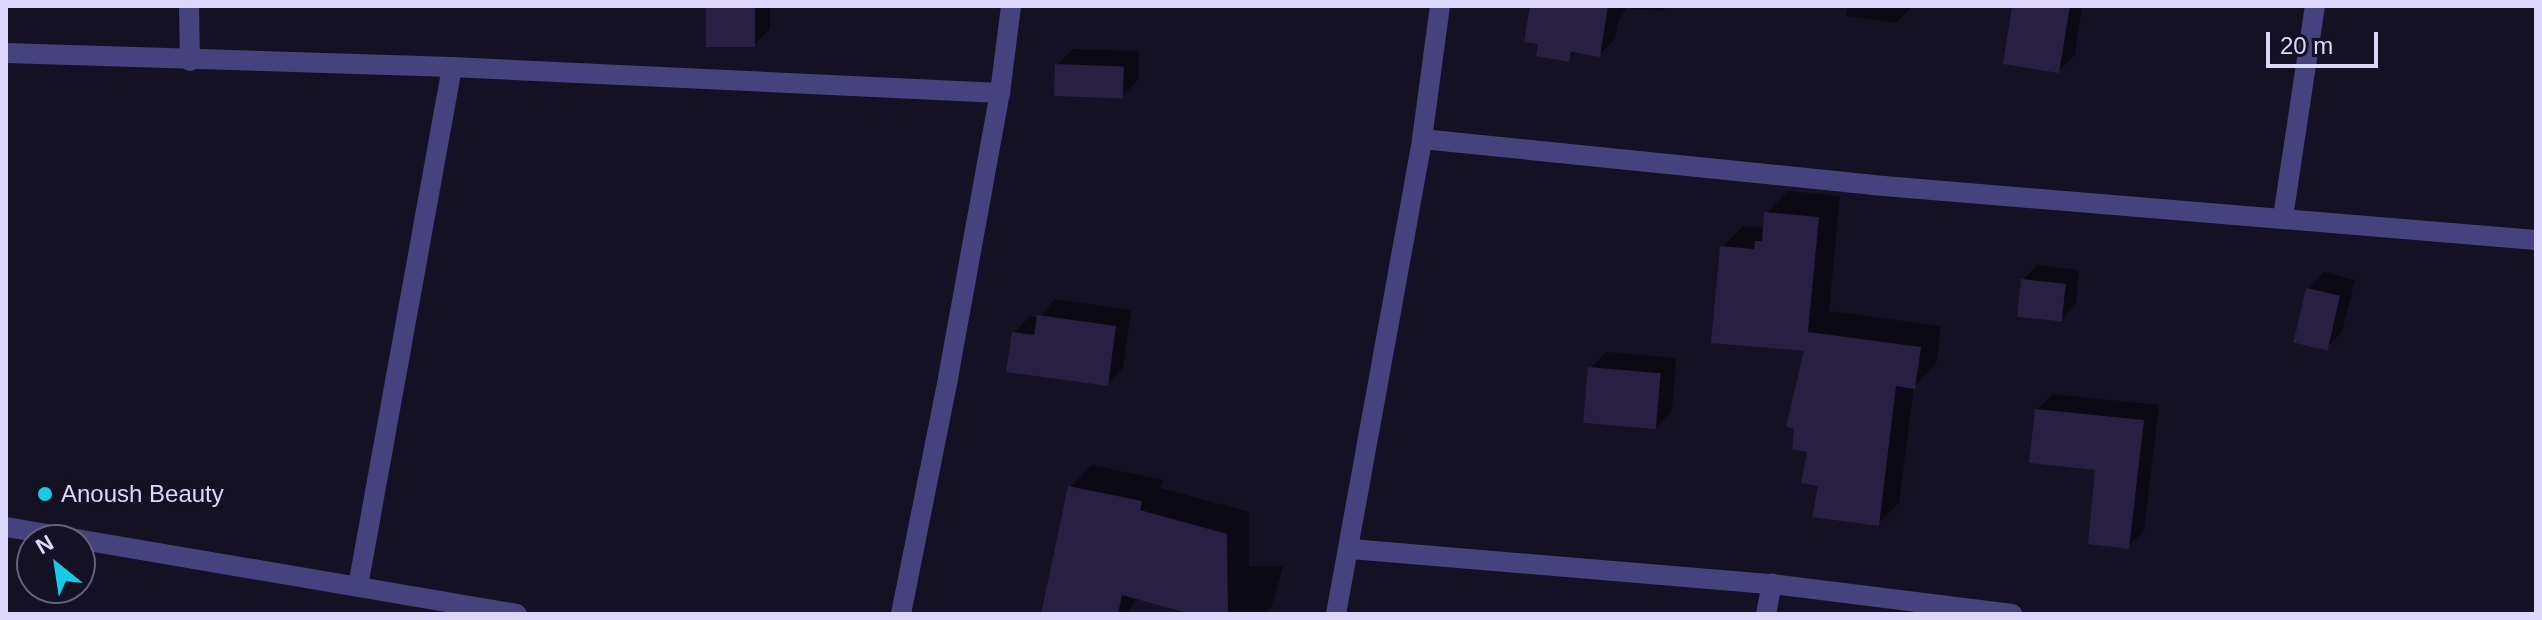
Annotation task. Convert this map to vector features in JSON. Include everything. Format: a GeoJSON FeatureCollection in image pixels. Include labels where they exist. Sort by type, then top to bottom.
{"type":"FeatureCollection","features":[{"type":"Feature","properties":{"kind":"street"},"geometry":{"type":"LineString","coordinates":[[189,6],[190,61]]}},
{"type":"Feature","properties":{"kind":"street"},"geometry":{"type":"LineString","coordinates":[[901,614],[1000,93],[1011,6]]}},
{"type":"Feature","properties":{"kind":"street"},"geometry":{"type":"LineString","coordinates":[[1336,614],[1351,549],[1422,139],[1440,6]]}},
{"type":"Feature","properties":{"kind":"street"},"geometry":{"type":"LineString","coordinates":[[2283,217],[2315,6]]}},
{"type":"Feature","properties":{"kind":"street"},"geometry":{"type":"LineString","coordinates":[[6,53],[452,67],[1000,93]]}},
{"type":"Feature","properties":{"kind":"street"},"geometry":{"type":"LineString","coordinates":[[358,586],[452,67]]}},
{"type":"Feature","properties":{"kind":"street"},"geometry":{"type":"LineString","coordinates":[[1422,139],[1872,185],[2536,240]]}},
{"type":"Feature","properties":{"kind":"street"},"geometry":{"type":"LineString","coordinates":[[6,527],[517,614]]}},
{"type":"Feature","properties":{"kind":"street"},"geometry":{"type":"LineString","coordinates":[[1351,549],[1772,584],[2012,614]]}},
{"type":"Feature","properties":{"kind":"street"},"geometry":{"type":"LineString","coordinates":[[1766,614],[1772,584]]}},
{"type":"Feature","properties":{"kind":"building"},"geometry":{"type":"Polygon","coordinates":[[[706,6],[755,6],[755,47],[706,47],[706,6]]]}},
{"type":"Feature","properties":{"kind":"building"},"geometry":{"type":"Polygon","coordinates":[[[1530,6],[1608,6],[1600,57],[1571,52],[1569,62],[1536,56],[1538,44],[1524,42],[1530,6]]]}},
{"type":"Feature","properties":{"kind":"building"},"geometry":{"type":"Polygon","coordinates":[[[2012,6],[2070,6],[2059,73],[2003,64],[2012,6]]]}},
{"type":"Feature","properties":{"kind":"building"},"geometry":{"type":"Polygon","coordinates":[[[1055,64],[1124,66],[1123,98],[1054,96],[1055,64]]]}},
{"type":"Feature","properties":{"kind":"building"},"geometry":{"type":"Polygon","coordinates":[[[1764,212],[1819,217],[1808,332],[1921,347],[1915,389],[1896,386],[1879,526],[1812,517],[1818,486],[1801,483],[1807,452],[1792,449],[1794,429],[1786,426],[1804,351],[1711,343],[1720,246],[1754,249],[1755,241],[1762,241],[1764,212]]]}},
{"type":"Feature","properties":{"kind":"building"},"geometry":{"type":"Polygon","coordinates":[[[2021,279],[2066,284],[2062,321],[2017,317],[2021,279]]]}},
{"type":"Feature","properties":{"kind":"building"},"geometry":{"type":"Polygon","coordinates":[[[2306,288],[2340,296],[2328,350],[2293,343],[2306,288]]]}},
{"type":"Feature","properties":{"kind":"building"},"geometry":{"type":"Polygon","coordinates":[[[1037,315],[1116,326],[1108,386],[1006,372],[1012,332],[1034,335],[1037,315]]]}},
{"type":"Feature","properties":{"kind":"building"},"geometry":{"type":"Polygon","coordinates":[[[1588,367],[1661,373],[1656,429],[1583,423],[1588,367]]]}},
{"type":"Feature","properties":{"kind":"building"},"geometry":{"type":"Polygon","coordinates":[[[2035,409],[2144,420],[2129,549],[2088,544],[2095,470],[2029,463],[2035,409]]]}},
{"type":"Feature","properties":{"kind":"building"},"geometry":{"type":"Polygon","coordinates":[[[1068,486],[1142,501],[1140,510],[1227,534],[1228,614],[1191,614],[1122,595],[1118,614],[1041,614],[1068,486]]]}},
{"type":"Feature","properties":{"kind":"place","name":"Anoush Beauty"},"geometry":{"type":"Point","coordinates":[45,494]}}]}
